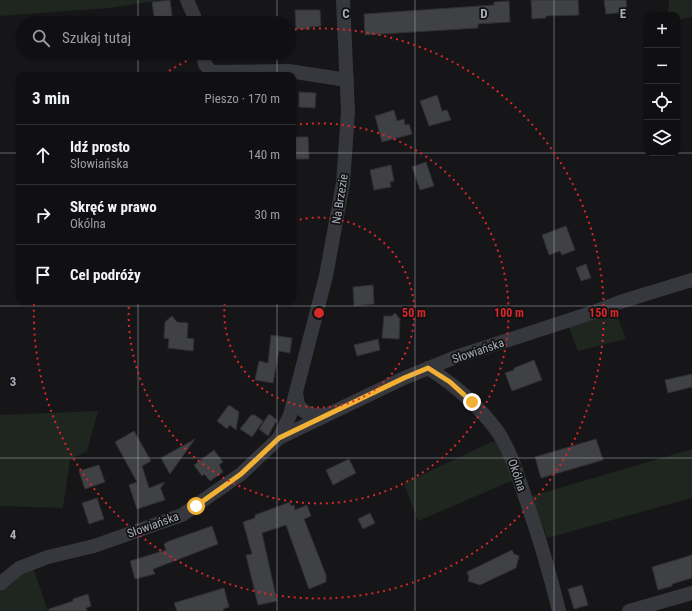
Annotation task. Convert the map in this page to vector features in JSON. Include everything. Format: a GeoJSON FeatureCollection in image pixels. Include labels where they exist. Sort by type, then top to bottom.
{"type":"FeatureCollection","features":[{"type":"Feature","properties":{"kind":"street"},"geometry":{"type":"LineString","coordinates":[[187,0],[194,16]]}},
{"type":"Feature","properties":{"kind":"street","name":"Na Brzezie"},"geometry":{"type":"LineString","coordinates":[[279,438],[290,415],[326,276],[343,183],[348,112],[343,0]]}},
{"type":"Feature","properties":{"kind":"street"},"geometry":{"type":"LineString","coordinates":[[205,60],[211,72],[295,72]]}},
{"type":"Feature","properties":{"kind":"street"},"geometry":{"type":"LineString","coordinates":[[296,72],[347,80]]}},
{"type":"Feature","properties":{"kind":"street","name":"Słowiańska"},"geometry":{"type":"LineString","coordinates":[[0,584],[20,568],[48,557],[94,546],[182,515],[241,474],[279,438],[404,378],[456,357],[591,313],[620,302],[692,280]]}},
{"type":"Feature","properties":{"kind":"street","name":"Okólna"},"geometry":{"type":"LineString","coordinates":[[428,368],[450,382],[472,402],[497,432],[509,451],[535,527],[559,611]]}},
{"type":"Feature","properties":{"kind":"street"},"geometry":{"type":"LineString","coordinates":[[296,393],[299,406],[307,413],[316,416],[327,415]]}},
{"type":"Feature","properties":{"kind":"street"},"geometry":{"type":"LineString","coordinates":[[629,611],[692,593]]}},
{"type":"Feature","properties":{"kind":"shaded area"},"geometry":{"type":"Polygon","coordinates":[[[0,0],[162,0],[109,8],[0,16],[0,0]]]}},
{"type":"Feature","properties":{"kind":"shaded area"},"geometry":{"type":"Polygon","coordinates":[[[669,0],[692,0],[692,17],[680,19],[680,12],[668,12],[669,0]]]}},
{"type":"Feature","properties":{"kind":"shaded area"},"geometry":{"type":"Polygon","coordinates":[[[615,310],[626,339],[578,351],[568,326],[615,310]]]}},
{"type":"Feature","properties":{"kind":"shaded area"},"geometry":{"type":"Polygon","coordinates":[[[98,411],[87,451],[70,460],[63,508],[0,506],[0,415],[98,411]]]}},
{"type":"Feature","properties":{"kind":"shaded area"},"geometry":{"type":"Polygon","coordinates":[[[498,439],[516,479],[418,521],[404,483],[498,439]]]}},
{"type":"Feature","properties":{"kind":"shaded area"},"geometry":{"type":"Polygon","coordinates":[[[692,449],[692,498],[547,538],[532,496],[692,449]]]}},
{"type":"Feature","properties":{"kind":"shaded area"},"geometry":{"type":"Polygon","coordinates":[[[33,567],[48,611],[0,611],[0,593],[10,582],[33,567]]]}},
{"type":"Feature","properties":{"kind":"building"},"geometry":{"type":"Polygon","coordinates":[[[170,0],[172,16],[154,16],[152,2],[170,0]]]}},
{"type":"Feature","properties":{"kind":"building"},"geometry":{"type":"Polygon","coordinates":[[[531,0],[578,0],[579,15],[546,16],[546,18],[532,19],[531,0]]]}},
{"type":"Feature","properties":{"kind":"building"},"geometry":{"type":"Polygon","coordinates":[[[604,0],[626,0],[627,12],[606,14],[604,0]]]}},
{"type":"Feature","properties":{"kind":"building"},"geometry":{"type":"Polygon","coordinates":[[[509,1],[510,22],[478,24],[478,28],[365,35],[364,14],[494,5],[494,2],[509,1]]]}},
{"type":"Feature","properties":{"kind":"building"},"geometry":{"type":"Polygon","coordinates":[[[295,10],[320,10],[321,26],[310,27],[310,29],[296,29],[295,10]]]}},
{"type":"Feature","properties":{"kind":"building"},"geometry":{"type":"Polygon","coordinates":[[[299,92],[316,93],[315,108],[299,107],[299,92]]]}},
{"type":"Feature","properties":{"kind":"building"},"geometry":{"type":"Polygon","coordinates":[[[437,95],[442,111],[447,110],[451,120],[429,126],[420,101],[437,95]]]}},
{"type":"Feature","properties":{"kind":"building"},"geometry":{"type":"Polygon","coordinates":[[[394,110],[397,121],[404,119],[405,125],[409,124],[412,134],[382,142],[375,116],[394,110]]]}},
{"type":"Feature","properties":{"kind":"building"},"geometry":{"type":"Polygon","coordinates":[[[296,137],[308,137],[309,159],[296,159],[296,137]]]}},
{"type":"Feature","properties":{"kind":"building"},"geometry":{"type":"Polygon","coordinates":[[[426,162],[434,186],[420,190],[412,167],[426,162]]]}},
{"type":"Feature","properties":{"kind":"building"},"geometry":{"type":"Polygon","coordinates":[[[391,165],[394,181],[390,182],[391,187],[374,190],[370,170],[391,165]]]}},
{"type":"Feature","properties":{"kind":"building"},"geometry":{"type":"Polygon","coordinates":[[[566,226],[575,250],[562,255],[560,251],[549,255],[542,235],[566,226]]]}},
{"type":"Feature","properties":{"kind":"building"},"geometry":{"type":"Polygon","coordinates":[[[586,264],[591,278],[581,281],[576,268],[586,264]]]}},
{"type":"Feature","properties":{"kind":"building"},"geometry":{"type":"Polygon","coordinates":[[[373,285],[374,304],[354,306],[353,287],[373,285]]]}},
{"type":"Feature","properties":{"kind":"building"},"geometry":{"type":"Polygon","coordinates":[[[395,313],[400,319],[399,339],[382,338],[384,316],[392,316],[395,313]]]}},
{"type":"Feature","properties":{"kind":"building"},"geometry":{"type":"Polygon","coordinates":[[[172,316],[177,322],[188,323],[187,338],[194,339],[193,351],[168,348],[169,339],[164,338],[165,322],[172,316]]]}},
{"type":"Feature","properties":{"kind":"building"},"geometry":{"type":"Polygon","coordinates":[[[271,335],[292,338],[290,353],[279,351],[273,383],[255,380],[259,361],[268,363],[271,335]]]}},
{"type":"Feature","properties":{"kind":"building"},"geometry":{"type":"Polygon","coordinates":[[[378,339],[380,350],[357,356],[354,345],[378,339]]]}},
{"type":"Feature","properties":{"kind":"building"},"geometry":{"type":"Polygon","coordinates":[[[534,360],[542,380],[512,391],[505,373],[534,360]]]}},
{"type":"Feature","properties":{"kind":"building"},"geometry":{"type":"Polygon","coordinates":[[[692,374],[692,387],[668,393],[665,380],[692,374]]]}},
{"type":"Feature","properties":{"kind":"building"},"geometry":{"type":"Polygon","coordinates":[[[229,405],[239,412],[236,430],[230,425],[227,429],[217,421],[229,405]]]}},
{"type":"Feature","properties":{"kind":"building"},"geometry":{"type":"Polygon","coordinates":[[[269,414],[277,420],[268,436],[259,429],[269,414]]]}},
{"type":"Feature","properties":{"kind":"building"},"geometry":{"type":"Polygon","coordinates":[[[251,415],[255,415],[263,421],[252,437],[240,429],[251,415]]]}},
{"type":"Feature","properties":{"kind":"building"},"geometry":{"type":"Polygon","coordinates":[[[134,431],[151,461],[142,466],[149,488],[165,482],[160,489],[165,500],[137,509],[129,485],[137,482],[115,442],[134,431]]]}},
{"type":"Feature","properties":{"kind":"building"},"geometry":{"type":"Polygon","coordinates":[[[195,439],[170,474],[161,458],[195,439]]]}},
{"type":"Feature","properties":{"kind":"building"},"geometry":{"type":"Polygon","coordinates":[[[596,439],[603,460],[541,478],[535,457],[596,439]]]}},
{"type":"Feature","properties":{"kind":"building"},"geometry":{"type":"Polygon","coordinates":[[[214,450],[223,462],[219,465],[223,472],[210,481],[204,474],[202,476],[194,465],[214,450]]]}},
{"type":"Feature","properties":{"kind":"building"},"geometry":{"type":"Polygon","coordinates":[[[349,459],[356,473],[333,485],[326,470],[349,459]]]}},
{"type":"Feature","properties":{"kind":"building"},"geometry":{"type":"Polygon","coordinates":[[[99,465],[105,482],[85,489],[79,471],[99,465]]]}},
{"type":"Feature","properties":{"kind":"building"},"geometry":{"type":"Polygon","coordinates":[[[97,498],[104,519],[89,524],[82,503],[97,498]]]}},
{"type":"Feature","properties":{"kind":"building"},"geometry":{"type":"Polygon","coordinates":[[[290,502],[291,506],[294,505],[295,510],[307,505],[311,516],[304,519],[326,575],[326,582],[309,589],[286,525],[262,533],[277,601],[258,605],[246,555],[252,554],[243,522],[255,518],[255,515],[290,502]]]}},
{"type":"Feature","properties":{"kind":"building"},"geometry":{"type":"Polygon","coordinates":[[[370,513],[375,523],[363,529],[358,519],[370,513]]]}},
{"type":"Feature","properties":{"kind":"building"},"geometry":{"type":"Polygon","coordinates":[[[212,526],[218,544],[153,569],[155,574],[135,579],[130,561],[166,550],[164,544],[169,541],[212,526]]]}},
{"type":"Feature","properties":{"kind":"building"},"geometry":{"type":"Polygon","coordinates":[[[512,550],[514,554],[519,556],[516,568],[480,585],[468,581],[469,577],[467,572],[512,550]]]}},
{"type":"Feature","properties":{"kind":"building"},"geometry":{"type":"Polygon","coordinates":[[[692,555],[692,578],[658,590],[652,567],[692,555]]]}},
{"type":"Feature","properties":{"kind":"building"},"geometry":{"type":"Polygon","coordinates":[[[582,585],[588,605],[574,609],[568,589],[582,585]]]}},
{"type":"Feature","properties":{"kind":"building"},"geometry":{"type":"Polygon","coordinates":[[[224,588],[229,607],[223,609],[224,611],[177,611],[174,603],[224,588]]]}},
{"type":"Feature","properties":{"kind":"building"},"geometry":{"type":"Polygon","coordinates":[[[88,594],[91,606],[86,608],[87,611],[49,611],[49,609],[88,594]]]}},
{"type":"Feature","properties":{"kind":"route"},"geometry":{"type":"LineString","coordinates":[[196,506],[241,474],[279,438],[428,368],[450,382],[472,402]]}}]}
